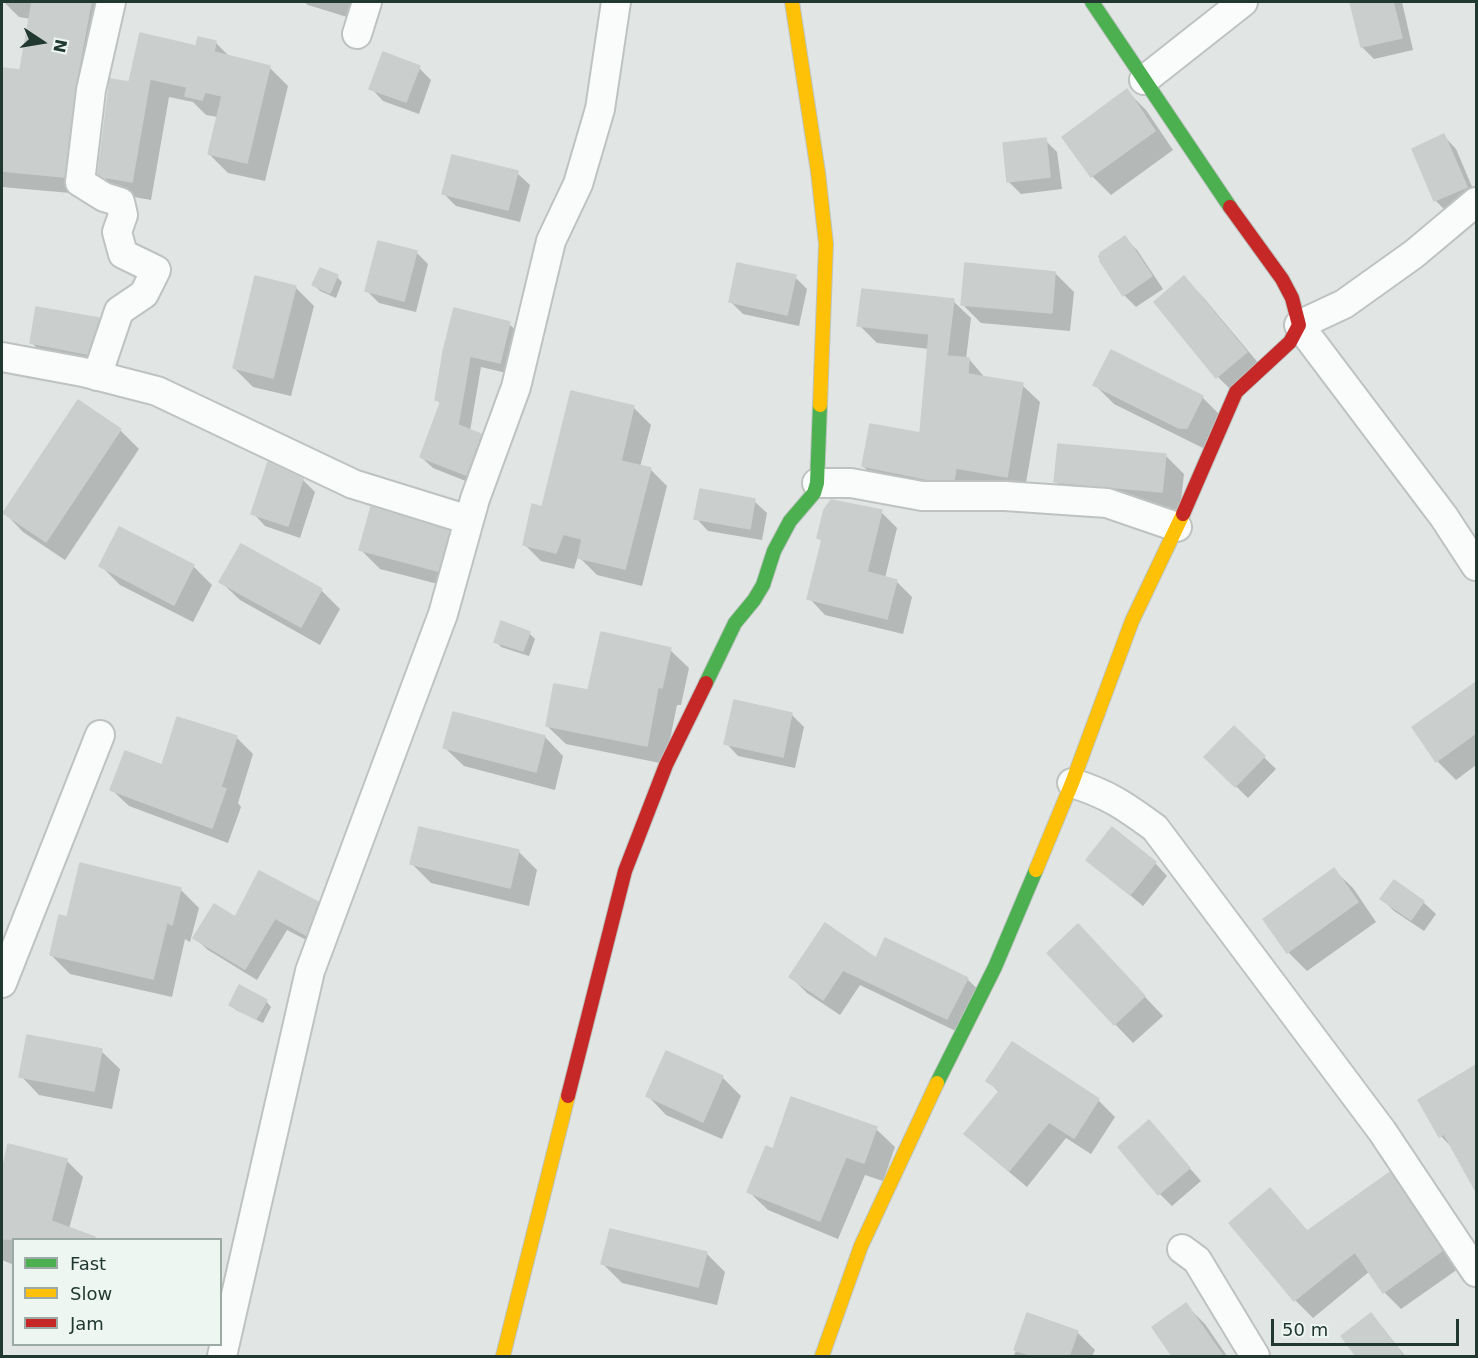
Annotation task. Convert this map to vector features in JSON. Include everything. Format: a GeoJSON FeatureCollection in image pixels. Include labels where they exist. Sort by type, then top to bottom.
{"type":"FeatureCollection","features":[{"type":"Feature","properties":{"kind":"street"},"geometry":{"type":"LineString","coordinates":[[97,375],[119,311],[144,294],[156,270],[123,254],[117,232],[123,215],[120,202],[80,182],[91,90],[111,2]]}},
{"type":"Feature","properties":{"kind":"street"},"geometry":{"type":"LineString","coordinates":[[357,34],[367,2]]}},
{"type":"Feature","properties":{"kind":"street"},"geometry":{"type":"LineString","coordinates":[[222,1356],[310,971],[443,615],[469,520],[516,387],[551,241],[579,184],[600,109],[616,2]]}},
{"type":"Feature","properties":{"kind":"street"},"geometry":{"type":"LineString","coordinates":[[504,1356],[625,871],[666,765],[735,623],[763,585],[774,551],[789,521],[814,494],[817,483],[826,244],[818,172],[792,2]]}},
{"type":"Feature","properties":{"kind":"street"},"geometry":{"type":"LineString","coordinates":[[1092,2],[1208,177],[1282,279],[1292,298],[1299,325],[1444,517],[1476,566]]}},
{"type":"Feature","properties":{"kind":"street"},"geometry":{"type":"LineString","coordinates":[[1144,80],[1243,2]]}},
{"type":"Feature","properties":{"kind":"street"},"geometry":{"type":"LineString","coordinates":[[822,1356],[861,1246],[949,1056],[995,967],[1072,783],[1132,621],[1177,527],[1236,392],[1290,342],[1299,325],[1344,304],[1414,254],[1476,202]]}},
{"type":"Feature","properties":{"kind":"street"},"geometry":{"type":"LineString","coordinates":[[2,357],[97,375],[157,391],[353,484],[469,520]]}},
{"type":"Feature","properties":{"kind":"street"},"geometry":{"type":"LineString","coordinates":[[817,483],[850,483],[921,496],[1005,496],[1107,503],[1177,527]]}},
{"type":"Feature","properties":{"kind":"street"},"geometry":{"type":"LineString","coordinates":[[2,982],[100,735]]}},
{"type":"Feature","properties":{"kind":"street"},"geometry":{"type":"LineString","coordinates":[[1072,783],[1099,792],[1123,804],[1155,828],[1382,1131],[1476,1272]]}},
{"type":"Feature","properties":{"kind":"street"},"geometry":{"type":"LineString","coordinates":[[1182,1249],[1197,1260],[1255,1356]]}},
{"type":"Feature","properties":{"kind":"building"},"geometry":{"type":"Polygon","coordinates":[[[32,2],[91,2],[75,88],[64,177],[2,171],[2,68],[20,70],[32,2]]]}},
{"type":"Feature","properties":{"kind":"building"},"geometry":{"type":"Polygon","coordinates":[[[1350,2],[1393,2],[1402,38],[1361,47],[1350,2]]]}},
{"type":"Feature","properties":{"kind":"building"},"geometry":{"type":"Polygon","coordinates":[[[140,33],[196,46],[198,37],[216,41],[214,52],[270,66],[247,163],[208,154],[222,96],[205,92],[202,100],[185,96],[187,87],[150,79],[132,182],[98,174],[110,79],[129,82],[140,33]]]}},
{"type":"Feature","properties":{"kind":"building"},"geometry":{"type":"Polygon","coordinates":[[[383,52],[420,66],[406,102],[369,89],[383,52]]]}},
{"type":"Feature","properties":{"kind":"building"},"geometry":{"type":"Polygon","coordinates":[[[1127,89],[1155,131],[1091,177],[1062,137],[1127,89]]]}},
{"type":"Feature","properties":{"kind":"building"},"geometry":{"type":"Polygon","coordinates":[[[1444,134],[1467,187],[1434,201],[1412,149],[1444,134]]]}},
{"type":"Feature","properties":{"kind":"building"},"geometry":{"type":"Polygon","coordinates":[[[1046,138],[1050,177],[1007,182],[1003,143],[1046,138]]]}},
{"type":"Feature","properties":{"kind":"building"},"geometry":{"type":"Polygon","coordinates":[[[452,155],[518,171],[508,210],[442,194],[452,155]]]}},
{"type":"Feature","properties":{"kind":"building"},"geometry":{"type":"Polygon","coordinates":[[[1125,236],[1152,276],[1123,296],[1100,261],[1100,253],[1125,236]]]}},
{"type":"Feature","properties":{"kind":"building"},"geometry":{"type":"Polygon","coordinates":[[[378,241],[417,251],[404,301],[365,291],[378,241]]]}},
{"type":"Feature","properties":{"kind":"building"},"geometry":{"type":"Polygon","coordinates":[[[737,263],[796,275],[787,315],[729,302],[737,263]]]}},
{"type":"Feature","properties":{"kind":"building"},"geometry":{"type":"Polygon","coordinates":[[[965,263],[1055,272],[1052,313],[961,305],[965,263]]]}},
{"type":"Feature","properties":{"kind":"building"},"geometry":{"type":"Polygon","coordinates":[[[320,268],[338,275],[330,293],[312,285],[320,268]]]}},
{"type":"Feature","properties":{"kind":"building"},"geometry":{"type":"Polygon","coordinates":[[[255,276],[296,286],[273,378],[233,368],[255,276]]]}},
{"type":"Feature","properties":{"kind":"building"},"geometry":{"type":"Polygon","coordinates":[[[1184,276],[1247,352],[1216,378],[1154,302],[1184,276]]]}},
{"type":"Feature","properties":{"kind":"building"},"geometry":{"type":"Polygon","coordinates":[[[862,289],[954,299],[947,356],[969,358],[968,374],[1023,383],[1007,477],[956,468],[954,480],[931,480],[862,466],[870,424],[920,433],[929,334],[857,326],[862,289]]]}},
{"type":"Feature","properties":{"kind":"building"},"geometry":{"type":"Polygon","coordinates":[[[36,307],[99,318],[87,354],[30,343],[36,307]]]}},
{"type":"Feature","properties":{"kind":"building"},"geometry":{"type":"Polygon","coordinates":[[[454,308],[510,322],[500,363],[470,356],[458,425],[481,434],[466,475],[420,457],[441,401],[435,400],[443,352],[454,308]]]}},
{"type":"Feature","properties":{"kind":"building"},"geometry":{"type":"Polygon","coordinates":[[[1111,350],[1203,396],[1187,428],[1179,428],[1093,385],[1111,350]]]}},
{"type":"Feature","properties":{"kind":"building"},"geometry":{"type":"Polygon","coordinates":[[[571,391],[634,406],[621,461],[651,468],[625,569],[578,558],[582,539],[563,534],[556,553],[523,545],[532,504],[542,507],[571,391]]]}},
{"type":"Feature","properties":{"kind":"building"},"geometry":{"type":"Polygon","coordinates":[[[78,400],[121,429],[46,542],[3,513],[78,400]]]}},
{"type":"Feature","properties":{"kind":"building"},"geometry":{"type":"Polygon","coordinates":[[[1058,444],[1166,454],[1162,492],[1054,482],[1058,444]]]}},
{"type":"Feature","properties":{"kind":"building"},"geometry":{"type":"Polygon","coordinates":[[[268,462],[303,479],[288,526],[251,514],[268,462]]]}},
{"type":"Feature","properties":{"kind":"building"},"geometry":{"type":"Polygon","coordinates":[[[700,489],[755,499],[750,529],[694,519],[700,489]]]}},
{"type":"Feature","properties":{"kind":"building"},"geometry":{"type":"Polygon","coordinates":[[[831,500],[882,510],[867,572],[897,580],[887,619],[807,599],[822,540],[817,538],[824,510],[831,500]]]}},
{"type":"Feature","properties":{"kind":"building"},"geometry":{"type":"Polygon","coordinates":[[[371,507],[449,531],[438,571],[359,550],[371,507]]]}},
{"type":"Feature","properties":{"kind":"building"},"geometry":{"type":"Polygon","coordinates":[[[119,527],[194,565],[174,605],[99,566],[119,527]]]}},
{"type":"Feature","properties":{"kind":"building"},"geometry":{"type":"Polygon","coordinates":[[[241,544],[322,589],[301,627],[219,582],[241,544]]]}},
{"type":"Feature","properties":{"kind":"building"},"geometry":{"type":"Polygon","coordinates":[[[501,621],[530,632],[523,651],[494,642],[501,621]]]}},
{"type":"Feature","properties":{"kind":"building"},"geometry":{"type":"Polygon","coordinates":[[[601,632],[671,648],[662,688],[658,687],[647,746],[546,726],[554,684],[588,690],[601,632]]]}},
{"type":"Feature","properties":{"kind":"building"},"geometry":{"type":"Polygon","coordinates":[[[1476,682],[1476,733],[1436,762],[1412,727],[1476,682]]]}},
{"type":"Feature","properties":{"kind":"building"},"geometry":{"type":"Polygon","coordinates":[[[734,700],[792,713],[783,757],[724,744],[734,700]]]}},
{"type":"Feature","properties":{"kind":"building"},"geometry":{"type":"Polygon","coordinates":[[[453,712],[545,736],[536,772],[443,748],[453,712]]]}},
{"type":"Feature","properties":{"kind":"building"},"geometry":{"type":"Polygon","coordinates":[[[177,717],[237,736],[221,787],[226,789],[212,828],[110,790],[125,751],[162,765],[177,717]]]}},
{"type":"Feature","properties":{"kind":"building"},"geometry":{"type":"Polygon","coordinates":[[[1234,726],[1265,756],[1235,787],[1204,757],[1234,726]]]}},
{"type":"Feature","properties":{"kind":"building"},"geometry":{"type":"Polygon","coordinates":[[[419,827],[519,850],[510,888],[410,864],[419,827]]]}},
{"type":"Feature","properties":{"kind":"building"},"geometry":{"type":"Polygon","coordinates":[[[1112,827],[1156,862],[1130,895],[1086,860],[1112,827]]]}},
{"type":"Feature","properties":{"kind":"building"},"geometry":{"type":"Polygon","coordinates":[[[80,863],[181,888],[172,925],[167,922],[153,979],[50,955],[59,915],[67,917],[80,863]]]}},
{"type":"Feature","properties":{"kind":"building"},"geometry":{"type":"Polygon","coordinates":[[[1334,868],[1358,902],[1287,953],[1263,919],[1334,868]]]}},
{"type":"Feature","properties":{"kind":"building"},"geometry":{"type":"Polygon","coordinates":[[[259,871],[318,902],[306,935],[275,918],[245,969],[193,938],[214,904],[235,917],[259,871]]]}},
{"type":"Feature","properties":{"kind":"building"},"geometry":{"type":"Polygon","coordinates":[[[1394,880],[1424,901],[1411,920],[1380,899],[1394,880]]]}},
{"type":"Feature","properties":{"kind":"building"},"geometry":{"type":"Polygon","coordinates":[[[825,923],[876,958],[885,938],[968,978],[947,1019],[843,970],[823,1000],[789,977],[825,923]]]}},
{"type":"Feature","properties":{"kind":"building"},"geometry":{"type":"Polygon","coordinates":[[[1078,924],[1145,996],[1114,1025],[1047,953],[1078,924]]]}},
{"type":"Feature","properties":{"kind":"building"},"geometry":{"type":"Polygon","coordinates":[[[239,985],[267,1000],[256,1019],[229,1005],[239,985]]]}},
{"type":"Feature","properties":{"kind":"building"},"geometry":{"type":"Polygon","coordinates":[[[27,1035],[102,1049],[94,1091],[19,1077],[27,1035]]]}},
{"type":"Feature","properties":{"kind":"building"},"geometry":{"type":"Polygon","coordinates":[[[1012,1042],[1099,1099],[1074,1138],[1049,1122],[1009,1171],[964,1134],[1000,1090],[986,1081],[1012,1042]]]}},
{"type":"Feature","properties":{"kind":"building"},"geometry":{"type":"Polygon","coordinates":[[[666,1051],[723,1076],[703,1122],[646,1096],[666,1051]]]}},
{"type":"Feature","properties":{"kind":"building"},"geometry":{"type":"Polygon","coordinates":[[[1476,1065],[1476,1192],[1444,1134],[1439,1137],[1418,1100],[1476,1065]]]}},
{"type":"Feature","properties":{"kind":"building"},"geometry":{"type":"Polygon","coordinates":[[[791,1097],[877,1127],[864,1163],[846,1157],[820,1221],[747,1192],[766,1146],[773,1149],[791,1097]]]}},
{"type":"Feature","properties":{"kind":"building"},"geometry":{"type":"Polygon","coordinates":[[[1149,1120],[1190,1168],[1158,1195],[1118,1147],[1149,1120]]]}},
{"type":"Feature","properties":{"kind":"building"},"geometry":{"type":"Polygon","coordinates":[[[8,1144],[67,1159],[51,1221],[94,1238],[2,1239],[2,1171],[8,1144]]]}},
{"type":"Feature","properties":{"kind":"building"},"geometry":{"type":"Polygon","coordinates":[[[1390,1172],[1442,1251],[1383,1293],[1355,1252],[1294,1301],[1229,1223],[1270,1188],[1307,1231],[1390,1172]]]}},
{"type":"Feature","properties":{"kind":"building"},"geometry":{"type":"Polygon","coordinates":[[[610,1229],[707,1252],[698,1287],[601,1264],[610,1229]]]}},
{"type":"Feature","properties":{"kind":"building"},"geometry":{"type":"Polygon","coordinates":[[[1186,1303],[1223,1356],[1172,1356],[1152,1327],[1186,1303]]]}},
{"type":"Feature","properties":{"kind":"building"},"geometry":{"type":"Polygon","coordinates":[[[1027,1313],[1078,1331],[1069,1356],[1033,1356],[1014,1350],[1027,1313]]]}},
{"type":"Feature","properties":{"kind":"building"},"geometry":{"type":"Polygon","coordinates":[[[1371,1313],[1403,1356],[1356,1356],[1341,1336],[1371,1313]]]}},
{"type":"Feature","properties":{"kind":"traffic: fast"},"geometry":{"type":"LineString","coordinates":[[1092,2],[1230,207]]}},
{"type":"Feature","properties":{"kind":"traffic: fast"},"geometry":{"type":"LineString","coordinates":[[706,683],[735,623],[763,585],[774,551],[790,521],[814,493],[817,483],[820,405]]}},
{"type":"Feature","properties":{"kind":"traffic: fast"},"geometry":{"type":"LineString","coordinates":[[937,1083],[995,967],[1036,870]]}},
{"type":"Feature","properties":{"kind":"traffic: slow"},"geometry":{"type":"LineString","coordinates":[[792,2],[818,172],[826,244],[820,405]]}},
{"type":"Feature","properties":{"kind":"traffic: slow"},"geometry":{"type":"LineString","coordinates":[[1036,870],[1072,783],[1132,621],[1183,514]]}},
{"type":"Feature","properties":{"kind":"traffic: slow"},"geometry":{"type":"LineString","coordinates":[[822,1356],[861,1246],[937,1083]]}},
{"type":"Feature","properties":{"kind":"traffic: slow"},"geometry":{"type":"LineString","coordinates":[[503,1356],[568,1096]]}},
{"type":"Feature","properties":{"kind":"traffic: jam"},"geometry":{"type":"LineString","coordinates":[[1183,514],[1236,392],[1290,342],[1299,325],[1292,298],[1282,279],[1230,207]]}},
{"type":"Feature","properties":{"kind":"traffic: jam"},"geometry":{"type":"LineString","coordinates":[[568,1096],[625,871],[666,765],[706,683]]}}]}
